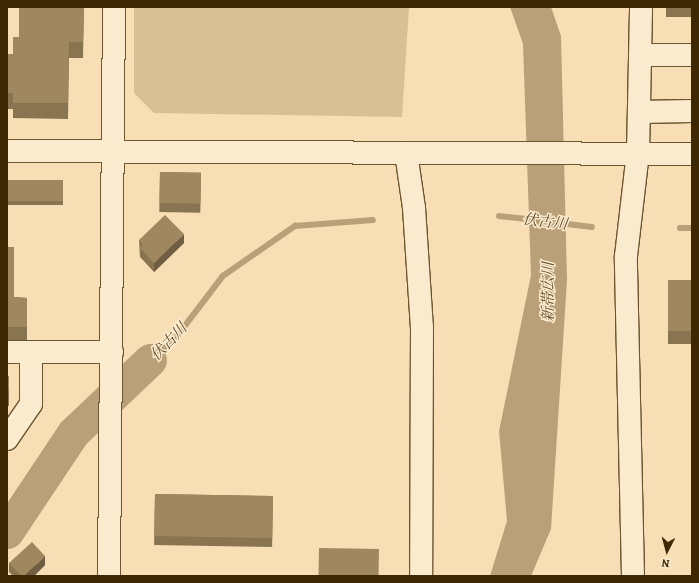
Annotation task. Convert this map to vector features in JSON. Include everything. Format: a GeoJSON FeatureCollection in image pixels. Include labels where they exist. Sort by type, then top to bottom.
{"type":"FeatureCollection","features":[{"type":"Feature","properties":{"kind":"street"},"geometry":{"type":"LineString","coordinates":[[109,576],[114,152],[114,7]]}},
{"type":"Feature","properties":{"kind":"street"},"geometry":{"type":"LineString","coordinates":[[633,576],[626,256],[638,154],[641,7]]}},
{"type":"Feature","properties":{"kind":"street"},"geometry":{"type":"LineString","coordinates":[[640,55],[692,55]]}},
{"type":"Feature","properties":{"kind":"street"},"geometry":{"type":"LineString","coordinates":[[639,112],[692,111]]}},
{"type":"Feature","properties":{"kind":"street"},"geometry":{"type":"LineString","coordinates":[[7,151],[692,154]]}},
{"type":"Feature","properties":{"kind":"street"},"geometry":{"type":"LineString","coordinates":[[406,153],[414,208],[422,327],[421,576]]}},
{"type":"Feature","properties":{"kind":"street"},"geometry":{"type":"LineString","coordinates":[[7,352],[112,355]]}},
{"type":"Feature","properties":{"kind":"street"},"geometry":{"type":"LineString","coordinates":[[7,439],[31,404],[31,352]]}},
{"type":"Feature","properties":{"kind":"shaded area"},"geometry":{"type":"Polygon","coordinates":[[[134,7],[409,7],[402,117],[154,113],[134,93],[134,7]]]}},
{"type":"Feature","properties":{"kind":"water","name":"新帯広川"},"geometry":{"type":"Polygon","coordinates":[[[510,7],[551,7],[561,36],[567,280],[551,529],[531,576],[490,576],[507,521],[499,431],[531,275],[523,44],[510,7]]]}},
{"type":"Feature","properties":{"kind":"building"},"geometry":{"type":"Polygon","coordinates":[[[19,7],[84,7],[83,42],[69,42],[68,103],[13,103],[13,93],[7,93],[7,54],[13,54],[13,37],[19,37],[19,7]]]}},
{"type":"Feature","properties":{"kind":"building"},"geometry":{"type":"Polygon","coordinates":[[[160,172],[201,173],[200,204],[159,203],[160,172]]]}},
{"type":"Feature","properties":{"kind":"building"},"geometry":{"type":"Polygon","coordinates":[[[7,180],[63,180],[63,201],[7,201],[7,180]]]}},
{"type":"Feature","properties":{"kind":"building"},"geometry":{"type":"Polygon","coordinates":[[[165,215],[184,234],[154,263],[140,248],[143,245],[139,240],[165,215]]]}},
{"type":"Feature","properties":{"kind":"building"},"geometry":{"type":"Polygon","coordinates":[[[7,247],[14,247],[14,297],[27,298],[27,327],[7,327],[7,247]]]}},
{"type":"Feature","properties":{"kind":"building"},"geometry":{"type":"Polygon","coordinates":[[[668,280],[692,280],[692,331],[668,331],[668,280]]]}},
{"type":"Feature","properties":{"kind":"building"},"geometry":{"type":"Polygon","coordinates":[[[7,376],[9,376],[9,390],[7,390],[7,376]]]}},
{"type":"Feature","properties":{"kind":"building"},"geometry":{"type":"Polygon","coordinates":[[[155,494],[273,496],[272,538],[154,536],[155,494]]]}},
{"type":"Feature","properties":{"kind":"building"},"geometry":{"type":"Polygon","coordinates":[[[32,542],[45,556],[24,576],[21,576],[9,563],[32,542]]]}},
{"type":"Feature","properties":{"kind":"building"},"geometry":{"type":"Polygon","coordinates":[[[319,548],[379,549],[379,576],[319,576],[319,548]]]}},
{"type":"Feature","properties":{"kind":"waterway","name":"伏古川"},"geometry":{"type":"LineString","coordinates":[[499,216],[536,220]]}},
{"type":"Feature","properties":{"kind":"waterway","name":"伏古川"},"geometry":{"type":"LineString","coordinates":[[150,360],[178,335],[223,276],[295,226],[373,220]]}},
{"type":"Feature","properties":{"kind":"waterway","name":"伏古川"},"geometry":{"type":"LineString","coordinates":[[559,223],[592,227]]}},
{"type":"Feature","properties":{"kind":"waterway","name":"伏古川"},"geometry":{"type":"LineString","coordinates":[[680,228],[692,228]]}},
{"type":"Feature","properties":{"kind":"waterway","name":"伏古川"},"geometry":{"type":"LineString","coordinates":[[7,532],[73,433],[150,360]]}}]}
